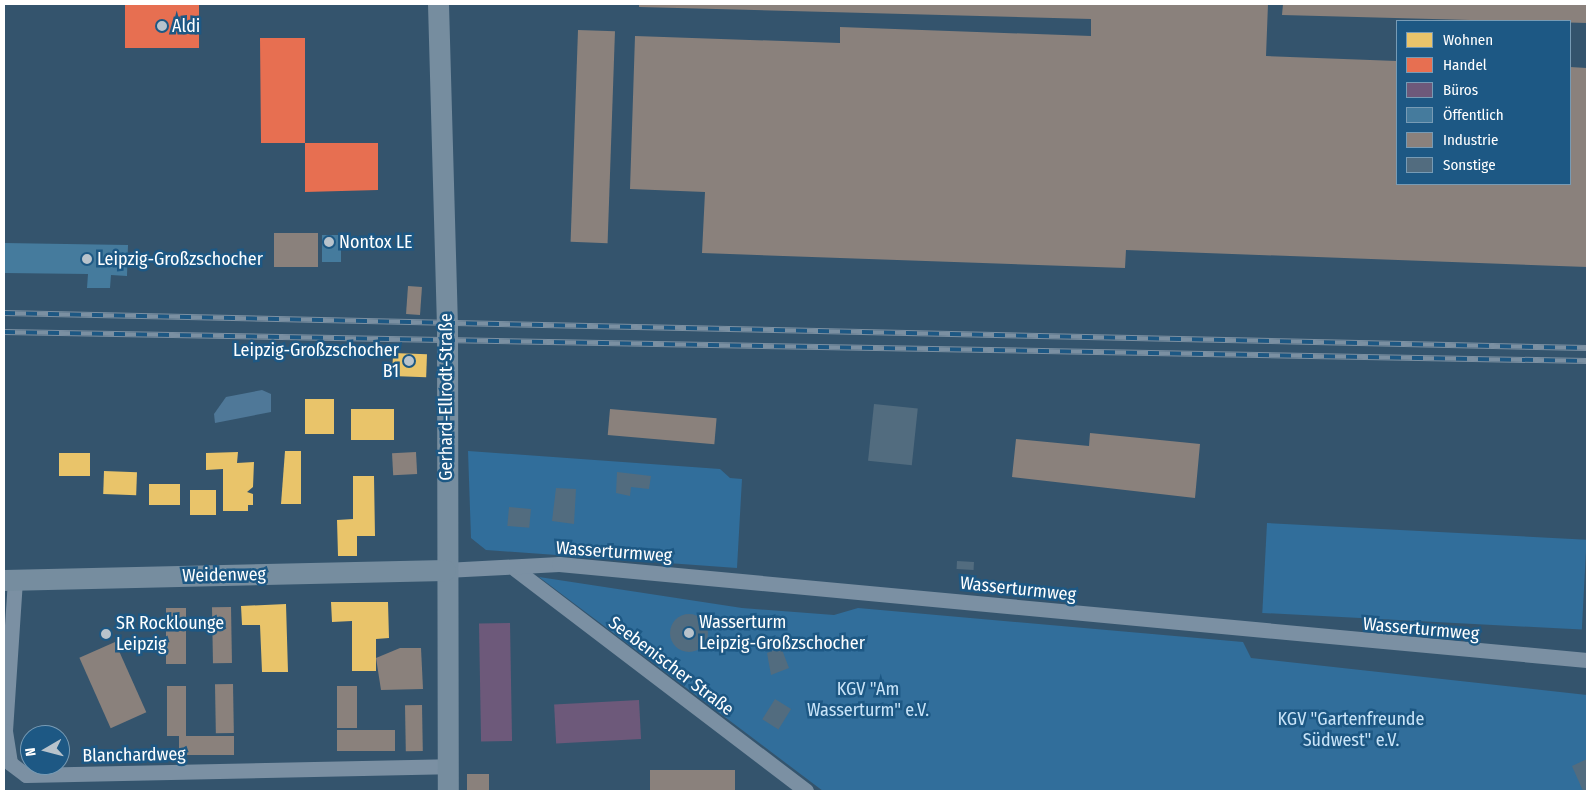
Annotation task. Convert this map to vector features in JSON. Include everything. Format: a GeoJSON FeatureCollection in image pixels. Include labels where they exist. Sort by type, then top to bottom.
{"type":"FeatureCollection","features":[{"type":"Feature","properties":{"kind":"main road","name":"Gerhard-Ellrodt-Straße"},"geometry":{"type":"LineString","coordinates":[[438,4],[447,322],[445,570],[448,791]]}},
{"type":"Feature","properties":{"kind":"main road","name":"Weidenweg"},"geometry":{"type":"LineString","coordinates":[[9,580],[445,570]]}},
{"type":"Feature","properties":{"kind":"street","name":"Wasserturmweg"},"geometry":{"type":"LineString","coordinates":[[445,570],[515,569],[559,564],[1587,660]]}},
{"type":"Feature","properties":{"kind":"street","name":"Seebenischer Straße"},"geometry":{"type":"LineString","coordinates":[[515,569],[806,791]]}},
{"type":"Feature","properties":{"kind":"street","name":"Blanchardweg"},"geometry":{"type":"LineString","coordinates":[[9,580],[5,731],[10,764],[26,775],[447,766]]}},
{"type":"Feature","properties":{"kind":"green space"},"geometry":{"type":"Polygon","coordinates":[[[468,451],[720,469],[730,478],[742,479],[737,568],[486,550],[471,538],[468,451]]]}},
{"type":"Feature","properties":{"kind":"green space"},"geometry":{"type":"Polygon","coordinates":[[[1267,523],[1587,540],[1582,630],[1262,613],[1267,523]]]}},
{"type":"Feature","properties":{"kind":"green space","name":"KGV \"Am Wasserturm\" e.V."},"geometry":{"type":"Polygon","coordinates":[[[539,577],[742,608],[834,615],[858,608],[1243,642],[1251,658],[1587,695],[1587,791],[823,791],[539,577]]]}},
{"type":"Feature","properties":{"kind":"shaded area"},"geometry":{"type":"Polygon","coordinates":[[[262,390],[271,394],[271,412],[215,423],[214,414],[226,397],[262,390]]]}},
{"type":"Feature","properties":{"kind":"building: Wohnen","name":"Leipzig-Großzschocher B1"},"geometry":{"type":"Polygon","coordinates":[[[393,353],[427,354],[426,377],[392,376],[393,353]]]}},
{"type":"Feature","properties":{"kind":"building: Wohnen"},"geometry":{"type":"Polygon","coordinates":[[[305,399],[334,399],[334,434],[305,434],[305,399]]]}},
{"type":"Feature","properties":{"kind":"building: Wohnen"},"geometry":{"type":"Polygon","coordinates":[[[351,409],[394,409],[394,440],[351,440],[351,409]]]}},
{"type":"Feature","properties":{"kind":"building: Wohnen"},"geometry":{"type":"Polygon","coordinates":[[[285,451],[301,451],[301,504],[281,504],[285,451]]]}},
{"type":"Feature","properties":{"kind":"building: Wohnen"},"geometry":{"type":"Polygon","coordinates":[[[238,452],[237,463],[254,462],[253,487],[247,492],[253,494],[253,505],[248,505],[248,511],[223,511],[223,469],[206,470],[206,453],[238,452]]]}},
{"type":"Feature","properties":{"kind":"building: Wohnen"},"geometry":{"type":"Polygon","coordinates":[[[59,453],[90,453],[90,476],[59,476],[59,453]]]}},
{"type":"Feature","properties":{"kind":"building: Wohnen"},"geometry":{"type":"Polygon","coordinates":[[[104,471],[137,472],[136,495],[103,494],[104,471]]]}},
{"type":"Feature","properties":{"kind":"building: Wohnen"},"geometry":{"type":"Polygon","coordinates":[[[353,476],[374,476],[375,536],[357,536],[357,556],[338,556],[337,520],[353,519],[353,476]]]}},
{"type":"Feature","properties":{"kind":"building: Wohnen"},"geometry":{"type":"Polygon","coordinates":[[[149,484],[180,484],[180,505],[149,505],[149,484]]]}},
{"type":"Feature","properties":{"kind":"building: Wohnen"},"geometry":{"type":"Polygon","coordinates":[[[190,490],[216,490],[216,515],[190,515],[190,490]]]}},
{"type":"Feature","properties":{"kind":"building: Wohnen"},"geometry":{"type":"Polygon","coordinates":[[[331,602],[388,602],[389,638],[376,639],[376,671],[352,671],[352,621],[332,622],[331,602]]]}},
{"type":"Feature","properties":{"kind":"building: Wohnen"},"geometry":{"type":"Polygon","coordinates":[[[286,604],[288,672],[262,672],[260,625],[242,625],[241,606],[286,604]]]}},
{"type":"Feature","properties":{"kind":"building: Handel","name":"Aldi"},"geometry":{"type":"Polygon","coordinates":[[[125,4],[199,4],[199,48],[125,48],[125,4]]]}},
{"type":"Feature","properties":{"kind":"building: Handel"},"geometry":{"type":"Polygon","coordinates":[[[260,38],[305,38],[305,143],[261,143],[260,38]]]}},
{"type":"Feature","properties":{"kind":"building: Handel"},"geometry":{"type":"Polygon","coordinates":[[[305,143],[378,143],[378,190],[305,192],[305,143]]]}},
{"type":"Feature","properties":{"kind":"building: Büros"},"geometry":{"type":"Polygon","coordinates":[[[510,623],[512,741],[481,742],[479,624],[510,623]]]}},
{"type":"Feature","properties":{"kind":"building: Büros"},"geometry":{"type":"Polygon","coordinates":[[[639,700],[641,739],[556,743],[554,704],[639,700]]]}},
{"type":"Feature","properties":{"kind":"building: Öffentlich"},"geometry":{"type":"Polygon","coordinates":[[[322,235],[341,235],[341,262],[322,262],[322,235]]]}},
{"type":"Feature","properties":{"kind":"building: Öffentlich","name":"Leipzig-Großzschocher"},"geometry":{"type":"Polygon","coordinates":[[[4,243],[128,245],[127,276],[111,275],[110,288],[87,288],[88,274],[4,273],[4,243]]]}},
{"type":"Feature","properties":{"kind":"building: Industrie"},"geometry":{"type":"Polygon","coordinates":[[[639,4],[1268,4],[1266,56],[1396,61],[1396,185],[1571,185],[1571,67],[1587,68],[1587,267],[1126,250],[1125,268],[702,253],[705,192],[630,189],[635,36],[840,43],[840,27],[1091,36],[1091,19],[639,7],[639,4]]]}},
{"type":"Feature","properties":{"kind":"building: Industrie"},"geometry":{"type":"Polygon","coordinates":[[[1283,4],[1587,4],[1587,23],[1571,23],[1571,20],[1473,20],[1282,15],[1283,4]]]}},
{"type":"Feature","properties":{"kind":"building: Industrie"},"geometry":{"type":"Polygon","coordinates":[[[578,30],[615,31],[608,243],[571,242],[578,30]]]}},
{"type":"Feature","properties":{"kind":"building: Industrie"},"geometry":{"type":"Polygon","coordinates":[[[274,233],[318,233],[318,267],[274,267],[274,233]]]}},
{"type":"Feature","properties":{"kind":"building: Industrie"},"geometry":{"type":"Polygon","coordinates":[[[408,286],[422,287],[420,315],[406,314],[408,286]]]}},
{"type":"Feature","properties":{"kind":"building: Industrie"},"geometry":{"type":"Polygon","coordinates":[[[610,409],[717,418],[714,444],[608,435],[610,409]]]}},
{"type":"Feature","properties":{"kind":"building: Industrie"},"geometry":{"type":"Polygon","coordinates":[[[1090,433],[1200,444],[1195,498],[1012,477],[1016,439],[1089,446],[1090,433]]]}},
{"type":"Feature","properties":{"kind":"building: Industrie"},"geometry":{"type":"Polygon","coordinates":[[[416,452],[417,474],[393,475],[392,453],[416,452]]]}},
{"type":"Feature","properties":{"kind":"building: Industrie"},"geometry":{"type":"Polygon","coordinates":[[[212,607],[231,607],[232,663],[213,663],[212,607]]]}},
{"type":"Feature","properties":{"kind":"building: Industrie"},"geometry":{"type":"Polygon","coordinates":[[[166,608],[186,608],[186,664],[166,664],[166,608]]]}},
{"type":"Feature","properties":{"kind":"building: Industrie"},"geometry":{"type":"Polygon","coordinates":[[[115,642],[146,712],[111,728],[79,658],[115,642]]]}},
{"type":"Feature","properties":{"kind":"building: Industrie"},"geometry":{"type":"Polygon","coordinates":[[[400,648],[421,648],[423,689],[381,690],[376,658],[400,648]]]}},
{"type":"Feature","properties":{"kind":"building: Industrie"},"geometry":{"type":"Polygon","coordinates":[[[215,684],[233,684],[234,733],[216,733],[215,684]]]}},
{"type":"Feature","properties":{"kind":"building: Industrie"},"geometry":{"type":"Polygon","coordinates":[[[167,686],[186,686],[186,736],[167,736],[167,686]]]}},
{"type":"Feature","properties":{"kind":"building: Industrie"},"geometry":{"type":"Polygon","coordinates":[[[337,686],[357,686],[357,728],[337,728],[337,686]]]}},
{"type":"Feature","properties":{"kind":"building: Industrie"},"geometry":{"type":"Polygon","coordinates":[[[405,705],[422,705],[423,751],[406,751],[405,705]]]}},
{"type":"Feature","properties":{"kind":"building: Industrie"},"geometry":{"type":"Polygon","coordinates":[[[337,730],[395,730],[395,751],[337,751],[337,730]]]}},
{"type":"Feature","properties":{"kind":"building: Industrie"},"geometry":{"type":"Polygon","coordinates":[[[179,736],[234,736],[234,755],[179,755],[179,736]]]}},
{"type":"Feature","properties":{"kind":"building: Industrie"},"geometry":{"type":"Polygon","coordinates":[[[650,770],[735,770],[735,791],[650,791],[650,770]]]}},
{"type":"Feature","properties":{"kind":"building: Industrie"},"geometry":{"type":"Polygon","coordinates":[[[467,774],[489,774],[489,791],[467,791],[467,774]]]}},
{"type":"Feature","properties":{"kind":"building: Sonstige"},"geometry":{"type":"Polygon","coordinates":[[[874,404],[918,409],[912,465],[868,461],[874,404]]]}},
{"type":"Feature","properties":{"kind":"building: Sonstige"},"geometry":{"type":"Polygon","coordinates":[[[617,472],[651,476],[649,489],[631,487],[630,496],[616,493],[617,472]]]}},
{"type":"Feature","properties":{"kind":"building: Sonstige"},"geometry":{"type":"Polygon","coordinates":[[[556,488],[576,489],[574,524],[552,521],[556,488]]]}},
{"type":"Feature","properties":{"kind":"building: Sonstige"},"geometry":{"type":"Polygon","coordinates":[[[509,507],[531,509],[529,528],[507,526],[509,507]]]}},
{"type":"Feature","properties":{"kind":"building: Sonstige"},"geometry":{"type":"Polygon","coordinates":[[[957,561],[974,562],[974,570],[957,569],[957,561]]]}},
{"type":"Feature","properties":{"kind":"building: Sonstige","name":"Wasserturm Leipzig-Großzschocher"},"geometry":{"type":"Polygon","coordinates":[[[689,614],[703,619],[708,633],[703,647],[689,652],[675,647],[670,633],[675,619],[689,614]]]}},
{"type":"Feature","properties":{"kind":"building: Sonstige"},"geometry":{"type":"Polygon","coordinates":[[[781,647],[789,668],[771,675],[767,653],[781,647]]]}},
{"type":"Feature","properties":{"kind":"building: Sonstige"},"geometry":{"type":"Polygon","coordinates":[[[775,699],[791,709],[778,729],[762,719],[775,699]]]}},
{"type":"Feature","properties":{"kind":"building: Sonstige"},"geometry":{"type":"Polygon","coordinates":[[[1587,759],[1587,791],[1583,791],[1572,766],[1587,759]]]}},
{"type":"Feature","properties":{"kind":"railway"},"geometry":{"type":"LineString","coordinates":[[4,313],[1587,348]]}},
{"type":"Feature","properties":{"kind":"railway"},"geometry":{"type":"LineString","coordinates":[[4,332],[1587,361]]}},
{"type":"Feature","properties":{"kind":"place","name":"Aldi"},"geometry":{"type":"Point","coordinates":[162,26]}},
{"type":"Feature","properties":{"kind":"place","name":"Nontox LE"},"geometry":{"type":"Point","coordinates":[329,242]}},
{"type":"Feature","properties":{"kind":"place","name":"Leipzig-Großzschocher"},"geometry":{"type":"Point","coordinates":[87,259]}},
{"type":"Feature","properties":{"kind":"place","name":"Leipzig-Großzschocher B1"},"geometry":{"type":"Point","coordinates":[409,361]}},
{"type":"Feature","properties":{"kind":"place","name":"Wasserturm Leipzig-Großzschocher"},"geometry":{"type":"Point","coordinates":[689,633]}},
{"type":"Feature","properties":{"kind":"place","name":"SR Rocklounge Leipzig"},"geometry":{"type":"Point","coordinates":[106,634]}},
{"type":"Feature","properties":{"kind":"park label","name":"KGV \"Gartenfreunde Südwest\" e.V."},"geometry":{"type":"Point","coordinates":[1351,730]}}]}
